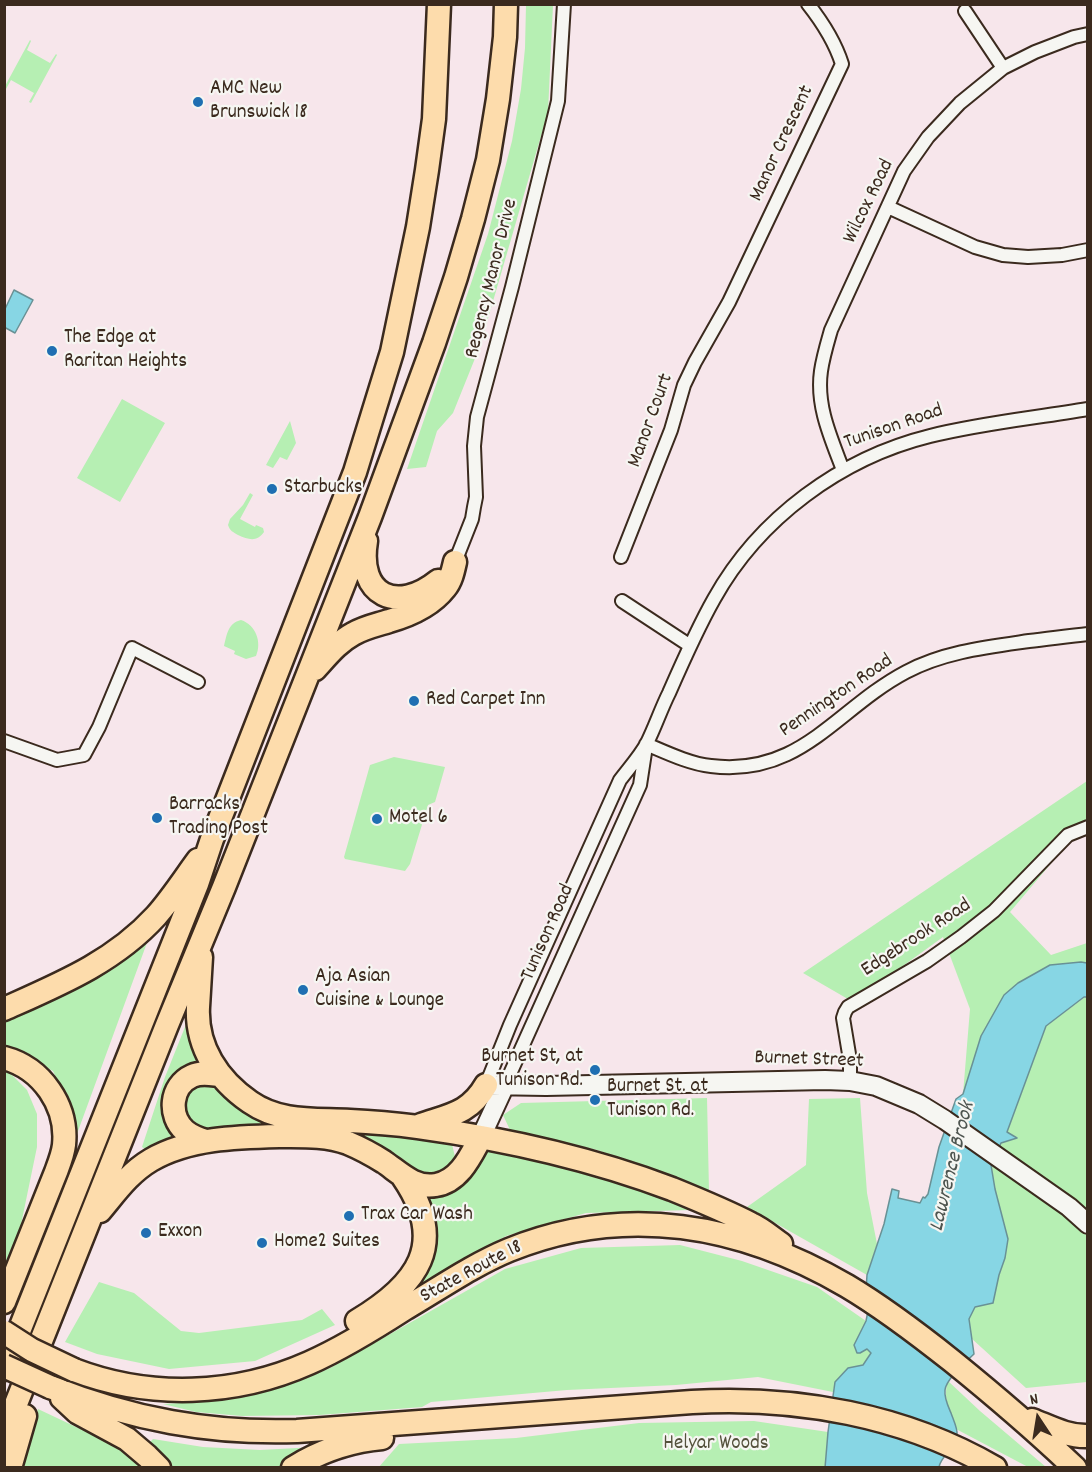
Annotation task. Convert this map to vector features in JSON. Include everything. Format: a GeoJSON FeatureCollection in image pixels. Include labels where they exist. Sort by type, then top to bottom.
{"type":"FeatureCollection","features":[{"type":"Feature","properties":{"kind":"highway"},"geometry":{"type":"LineString","coordinates":[[439,4],[434,119],[418,227],[392,352],[356,471],[212,839],[150,1007],[4,1368],[50,1387],[141,1417],[225,1430],[285,1431],[692,1402],[740,1400],[806,1405],[868,1418],[934,1439],[992,1465]]}},
{"type":"Feature","properties":{"kind":"highway"},"geometry":{"type":"LineString","coordinates":[[4,1434],[370,517],[434,343],[456,277],[488,160],[498,99],[506,4]]}},
{"type":"Feature","properties":{"kind":"highway"},"geometry":{"type":"LineString","coordinates":[[370,517],[365,548],[366,569],[375,588],[382,594],[402,598],[415,595],[428,589],[455,562]]}},
{"type":"Feature","properties":{"kind":"highway"},"geometry":{"type":"LineString","coordinates":[[306,678],[336,646],[352,634],[413,613],[430,602],[445,588],[451,578],[455,562]]}},
{"type":"Feature","properties":{"kind":"highway"},"geometry":{"type":"LineString","coordinates":[[4,1009],[84,973],[128,942],[166,905],[212,839]]}},
{"type":"Feature","properties":{"kind":"highway"},"geometry":{"type":"LineString","coordinates":[[201,943],[198,1008],[199,1028],[206,1052],[219,1075],[234,1090],[262,1110],[296,1119],[417,1127],[535,1147],[574,1157],[680,1192],[753,1225],[827,1275]]}},
{"type":"Feature","properties":{"kind":"highway"},"geometry":{"type":"LineString","coordinates":[[4,1058],[26,1067],[47,1086],[56,1101],[64,1136],[62,1155],[56,1173],[4,1302]]}},
{"type":"Feature","properties":{"kind":"highway"},"geometry":{"type":"LineString","coordinates":[[206,1141],[190,1135],[178,1124],[173,1102],[178,1089],[189,1077],[206,1074],[219,1075]]}},
{"type":"Feature","properties":{"kind":"highway"},"geometry":{"type":"LineString","coordinates":[[417,1127],[464,1109],[496,1085]]}},
{"type":"Feature","properties":{"kind":"highway"},"geometry":{"type":"LineString","coordinates":[[85,1231],[123,1182],[141,1166],[171,1150],[206,1141],[309,1135],[328,1138],[366,1151],[403,1177],[424,1185],[436,1185],[447,1182],[458,1174],[481,1137]]}},
{"type":"Feature","properties":{"kind":"highway"},"geometry":{"type":"LineString","coordinates":[[264,1379],[378,1307],[398,1292],[411,1277],[421,1259],[425,1230],[419,1203],[403,1177]]}},
{"type":"Feature","properties":{"kind":"highway","name":"State Route 18"},"geometry":{"type":"LineString","coordinates":[[4,1332],[32,1350],[104,1381],[172,1390],[220,1388],[264,1379],[296,1369],[336,1350],[472,1268],[506,1251],[550,1236],[582,1229],[617,1224],[670,1225],[705,1230],[757,1244],[827,1275],[856,1291],[990,1392],[1075,1467]]}},
{"type":"Feature","properties":{"kind":"highway"},"geometry":{"type":"LineString","coordinates":[[10,1467],[23,1426],[44,1336]]}},
{"type":"Feature","properties":{"kind":"highway"},"geometry":{"type":"LineString","coordinates":[[50,1387],[77,1412],[127,1439],[159,1467]]}},
{"type":"Feature","properties":{"kind":"highway"},"geometry":{"type":"LineString","coordinates":[[1014,1413],[1063,1433],[1088,1436]]}},
{"type":"Feature","properties":{"kind":"highway"},"geometry":{"type":"LineString","coordinates":[[293,1467],[341,1446],[403,1436],[453,1419]]}},
{"type":"Feature","properties":{"kind":"street","name":"Regency Manor Drive"},"geometry":{"type":"LineString","coordinates":[[455,562],[472,519],[476,497],[474,446],[477,417],[558,101],[564,4]]}},
{"type":"Feature","properties":{"kind":"street","name":"Manor Crescent"},"geometry":{"type":"LineString","coordinates":[[729,303],[842,64],[838,50],[808,4]]}},
{"type":"Feature","properties":{"kind":"street"},"geometry":{"type":"LineString","coordinates":[[966,10],[1003,68]]}},
{"type":"Feature","properties":{"kind":"street","name":"Wilcox Road"},"geometry":{"type":"LineString","coordinates":[[843,470],[827,430],[822,410],[820,373],[824,352],[831,330],[904,171],[928,137],[960,103],[1003,68],[1035,52],[1088,34]]}},
{"type":"Feature","properties":{"kind":"street"},"geometry":{"type":"LineString","coordinates":[[888,207],[975,247],[1003,255],[1028,257],[1062,255],[1088,250]]}},
{"type":"Feature","properties":{"kind":"street","name":"Manor Court"},"geometry":{"type":"LineString","coordinates":[[621,557],[671,430],[684,385],[729,303]]}},
{"type":"Feature","properties":{"kind":"street","name":"Tunison Road"},"geometry":{"type":"LineString","coordinates":[[481,1137],[510,1025],[620,780],[646,744],[689,645],[715,597],[733,568],[756,539],[809,493],[843,470],[894,448],[928,436],[966,428],[1088,410]]}},
{"type":"Feature","properties":{"kind":"street"},"geometry":{"type":"LineString","coordinates":[[622,601],[689,645]]}},
{"type":"Feature","properties":{"kind":"street","name":"Pennington Road"},"geometry":{"type":"LineString","coordinates":[[646,744],[709,766],[738,767],[765,764],[808,743],[876,690],[906,671],[968,650],[1088,634]]}},
{"type":"Feature","properties":{"kind":"street"},"geometry":{"type":"LineString","coordinates":[[4,741],[57,760],[84,755],[99,727],[132,648],[198,682]]}},
{"type":"Feature","properties":{"kind":"street","name":"Tunison Road"},"geometry":{"type":"LineString","coordinates":[[496,1085],[566,948],[640,785],[646,744]]}},
{"type":"Feature","properties":{"kind":"street","name":"Edgebrook Road"},"geometry":{"type":"LineString","coordinates":[[850,1081],[850,1060],[843,1018],[848,1007],[927,961],[961,937],[994,911],[1068,835],[1088,827]]}},
{"type":"Feature","properties":{"kind":"street"},"geometry":{"type":"LineString","coordinates":[[548,940],[566,948]]}},
{"type":"Feature","properties":{"kind":"street","name":"Burnet Street"},"geometry":{"type":"LineString","coordinates":[[496,1085],[850,1081],[876,1086],[919,1104],[945,1120],[1069,1207],[1088,1224]]}},
{"type":"Feature","properties":{"kind":"green space"},"geometry":{"type":"Polygon","coordinates":[[[526,5],[553,5],[548,112],[480,346],[453,413],[437,431],[426,467],[407,469],[488,234],[512,141],[521,89],[526,5]]]}},
{"type":"Feature","properties":{"kind":"green space"},"geometry":{"type":"Polygon","coordinates":[[[30,40],[27,50],[50,63],[57,55],[31,103],[29,102],[34,93],[11,80],[6,89],[4,88],[30,40]]]}},
{"type":"Feature","properties":{"kind":"green space"},"geometry":{"type":"Polygon","coordinates":[[[122,399],[165,423],[120,502],[77,478],[122,399]]]}},
{"type":"Feature","properties":{"kind":"green space"},"geometry":{"type":"Polygon","coordinates":[[[290,421],[296,443],[287,460],[280,457],[273,468],[266,465],[290,421]]]}},
{"type":"Feature","properties":{"kind":"green space"},"geometry":{"type":"Polygon","coordinates":[[[250,493],[253,495],[240,519],[255,527],[256,525],[263,528],[264,532],[252,539],[238,535],[228,525],[250,493]]]}},
{"type":"Feature","properties":{"kind":"green space"},"geometry":{"type":"Polygon","coordinates":[[[241,620],[251,626],[258,640],[256,656],[246,659],[234,654],[235,651],[224,646],[231,626],[241,620]]]}},
{"type":"Feature","properties":{"kind":"green space"},"geometry":{"type":"Polygon","coordinates":[[[394,757],[445,767],[435,802],[428,805],[410,864],[405,871],[344,857],[370,765],[394,757]]]}},
{"type":"Feature","properties":{"kind":"green space"},"geometry":{"type":"Polygon","coordinates":[[[1087,781],[1087,821],[1010,912],[1051,955],[1087,943],[1087,963],[1050,965],[981,1036],[963,1094],[970,1009],[943,937],[853,1002],[803,973],[1087,781]]]}},
{"type":"Feature","properties":{"kind":"green space"},"geometry":{"type":"Polygon","coordinates":[[[148,940],[74,1142],[68,1104],[53,1071],[5,1045],[5,1021],[83,984],[148,940]]]}},
{"type":"Feature","properties":{"kind":"green space"},"geometry":{"type":"Polygon","coordinates":[[[1087,997],[1087,1382],[1026,1388],[971,1338],[969,1319],[975,1307],[984,1305],[1005,1258],[991,1165],[1001,1143],[1016,1138],[1007,1132],[1046,1026],[1087,997]]]}},
{"type":"Feature","properties":{"kind":"green space"},"geometry":{"type":"Polygon","coordinates":[[[191,1012],[205,1067],[184,1072],[183,1138],[148,1151],[142,1147],[165,1077],[191,1012]]]}},
{"type":"Feature","properties":{"kind":"green space"},"geometry":{"type":"Polygon","coordinates":[[[5,1071],[27,1090],[37,1114],[37,1147],[18,1239],[5,1273],[5,1071]]]}},
{"type":"Feature","properties":{"kind":"green space"},"geometry":{"type":"Polygon","coordinates":[[[213,1084],[282,1126],[205,1134],[184,1119],[184,1096],[193,1086],[213,1084]]]}},
{"type":"Feature","properties":{"kind":"green space"},"geometry":{"type":"Polygon","coordinates":[[[707,1098],[709,1191],[597,1150],[510,1130],[503,1115],[521,1103],[707,1098]]]}},
{"type":"Feature","properties":{"kind":"green space"},"geometry":{"type":"Polygon","coordinates":[[[860,1098],[867,1193],[877,1244],[867,1275],[747,1207],[806,1165],[809,1099],[860,1098]]]}},
{"type":"Feature","properties":{"kind":"green space"},"geometry":{"type":"Polygon","coordinates":[[[338,1131],[435,1137],[452,1144],[455,1157],[445,1172],[426,1179],[338,1131]]]}},
{"type":"Feature","properties":{"kind":"green space"},"geometry":{"type":"Polygon","coordinates":[[[485,1148],[586,1168],[674,1200],[690,1210],[586,1213],[506,1236],[396,1299],[432,1251],[428,1194],[463,1184],[485,1148]]]}},
{"type":"Feature","properties":{"kind":"green space"},"geometry":{"type":"Polygon","coordinates":[[[680,1245],[742,1261],[817,1287],[866,1321],[858,1336],[863,1351],[867,1349],[871,1352],[863,1366],[843,1373],[833,1392],[758,1377],[676,1385],[567,1390],[431,1402],[422,1407],[320,1415],[242,1416],[196,1412],[163,1404],[238,1397],[297,1382],[330,1368],[505,1269],[581,1248],[680,1245]]]}},
{"type":"Feature","properties":{"kind":"green space"},"geometry":{"type":"Polygon","coordinates":[[[99,1282],[134,1293],[181,1331],[199,1333],[302,1320],[322,1309],[335,1325],[255,1361],[169,1369],[97,1354],[65,1342],[99,1282]]]}},
{"type":"Feature","properties":{"kind":"green space"},"geometry":{"type":"Polygon","coordinates":[[[948,1381],[1046,1467],[1028,1467],[956,1429],[946,1394],[948,1381]]]}},
{"type":"Feature","properties":{"kind":"green space"},"geometry":{"type":"Polygon","coordinates":[[[38,1409],[129,1452],[142,1467],[19,1468],[38,1409]]]}},
{"type":"Feature","properties":{"kind":"green space","name":"Helyar Woods"},"geometry":{"type":"Polygon","coordinates":[[[754,1421],[828,1432],[825,1467],[378,1468],[399,1444],[516,1438],[639,1423],[754,1421]]]}},
{"type":"Feature","properties":{"kind":"green space"},"geometry":{"type":"Polygon","coordinates":[[[153,1439],[203,1447],[260,1450],[316,1447],[281,1467],[169,1468],[148,1444],[153,1439]]]}},
{"type":"Feature","properties":{"kind":"water"},"geometry":{"type":"Polygon","coordinates":[[[14,290],[33,300],[15,333],[4,327],[5,309],[14,290]]]}},
{"type":"Feature","properties":{"kind":"water","name":"Lawrence Brook"},"geometry":{"type":"Polygon","coordinates":[[[1087,963],[1087,997],[1046,1026],[1007,1132],[1017,1138],[1001,1143],[991,1165],[1008,1239],[993,1303],[975,1307],[969,1319],[974,1354],[946,1386],[946,1402],[957,1430],[954,1444],[939,1467],[825,1468],[835,1382],[848,1368],[863,1365],[871,1353],[867,1349],[857,1353],[854,1345],[866,1321],[867,1275],[884,1224],[892,1189],[899,1191],[898,1198],[920,1203],[928,1194],[939,1147],[956,1099],[963,1094],[981,1036],[1004,995],[1018,983],[1050,965],[1087,963]]]}},
{"type":"Feature","properties":{"kind":"place","name":"AMC New Brunswick 18"},"geometry":{"type":"Point","coordinates":[198,102]}},
{"type":"Feature","properties":{"kind":"place","name":"The Edge at Raritan Heights"},"geometry":{"type":"Point","coordinates":[52,351]}},
{"type":"Feature","properties":{"kind":"place","name":"Starbucks"},"geometry":{"type":"Point","coordinates":[272,489]}},
{"type":"Feature","properties":{"kind":"place","name":"Red Carpet Inn"},"geometry":{"type":"Point","coordinates":[414,701]}},
{"type":"Feature","properties":{"kind":"place","name":"Barracks Trading Post"},"geometry":{"type":"Point","coordinates":[157,818]}},
{"type":"Feature","properties":{"kind":"place","name":"Motel 6"},"geometry":{"type":"Point","coordinates":[377,819]}},
{"type":"Feature","properties":{"kind":"place","name":"Aja Asian Cuisine & Lounge"},"geometry":{"type":"Point","coordinates":[303,990]}},
{"type":"Feature","properties":{"kind":"place","name":"Burnet St, at Tunison Rd."},"geometry":{"type":"Point","coordinates":[595,1070]}},
{"type":"Feature","properties":{"kind":"place","name":"Burnet St. at Tunison Rd."},"geometry":{"type":"Point","coordinates":[595,1100]}},
{"type":"Feature","properties":{"kind":"place","name":"Trax Car Wash"},"geometry":{"type":"Point","coordinates":[349,1216]}},
{"type":"Feature","properties":{"kind":"place","name":"Exxon"},"geometry":{"type":"Point","coordinates":[146,1233]}},
{"type":"Feature","properties":{"kind":"place","name":"Home2 Suites"},"geometry":{"type":"Point","coordinates":[262,1243]}}]}
